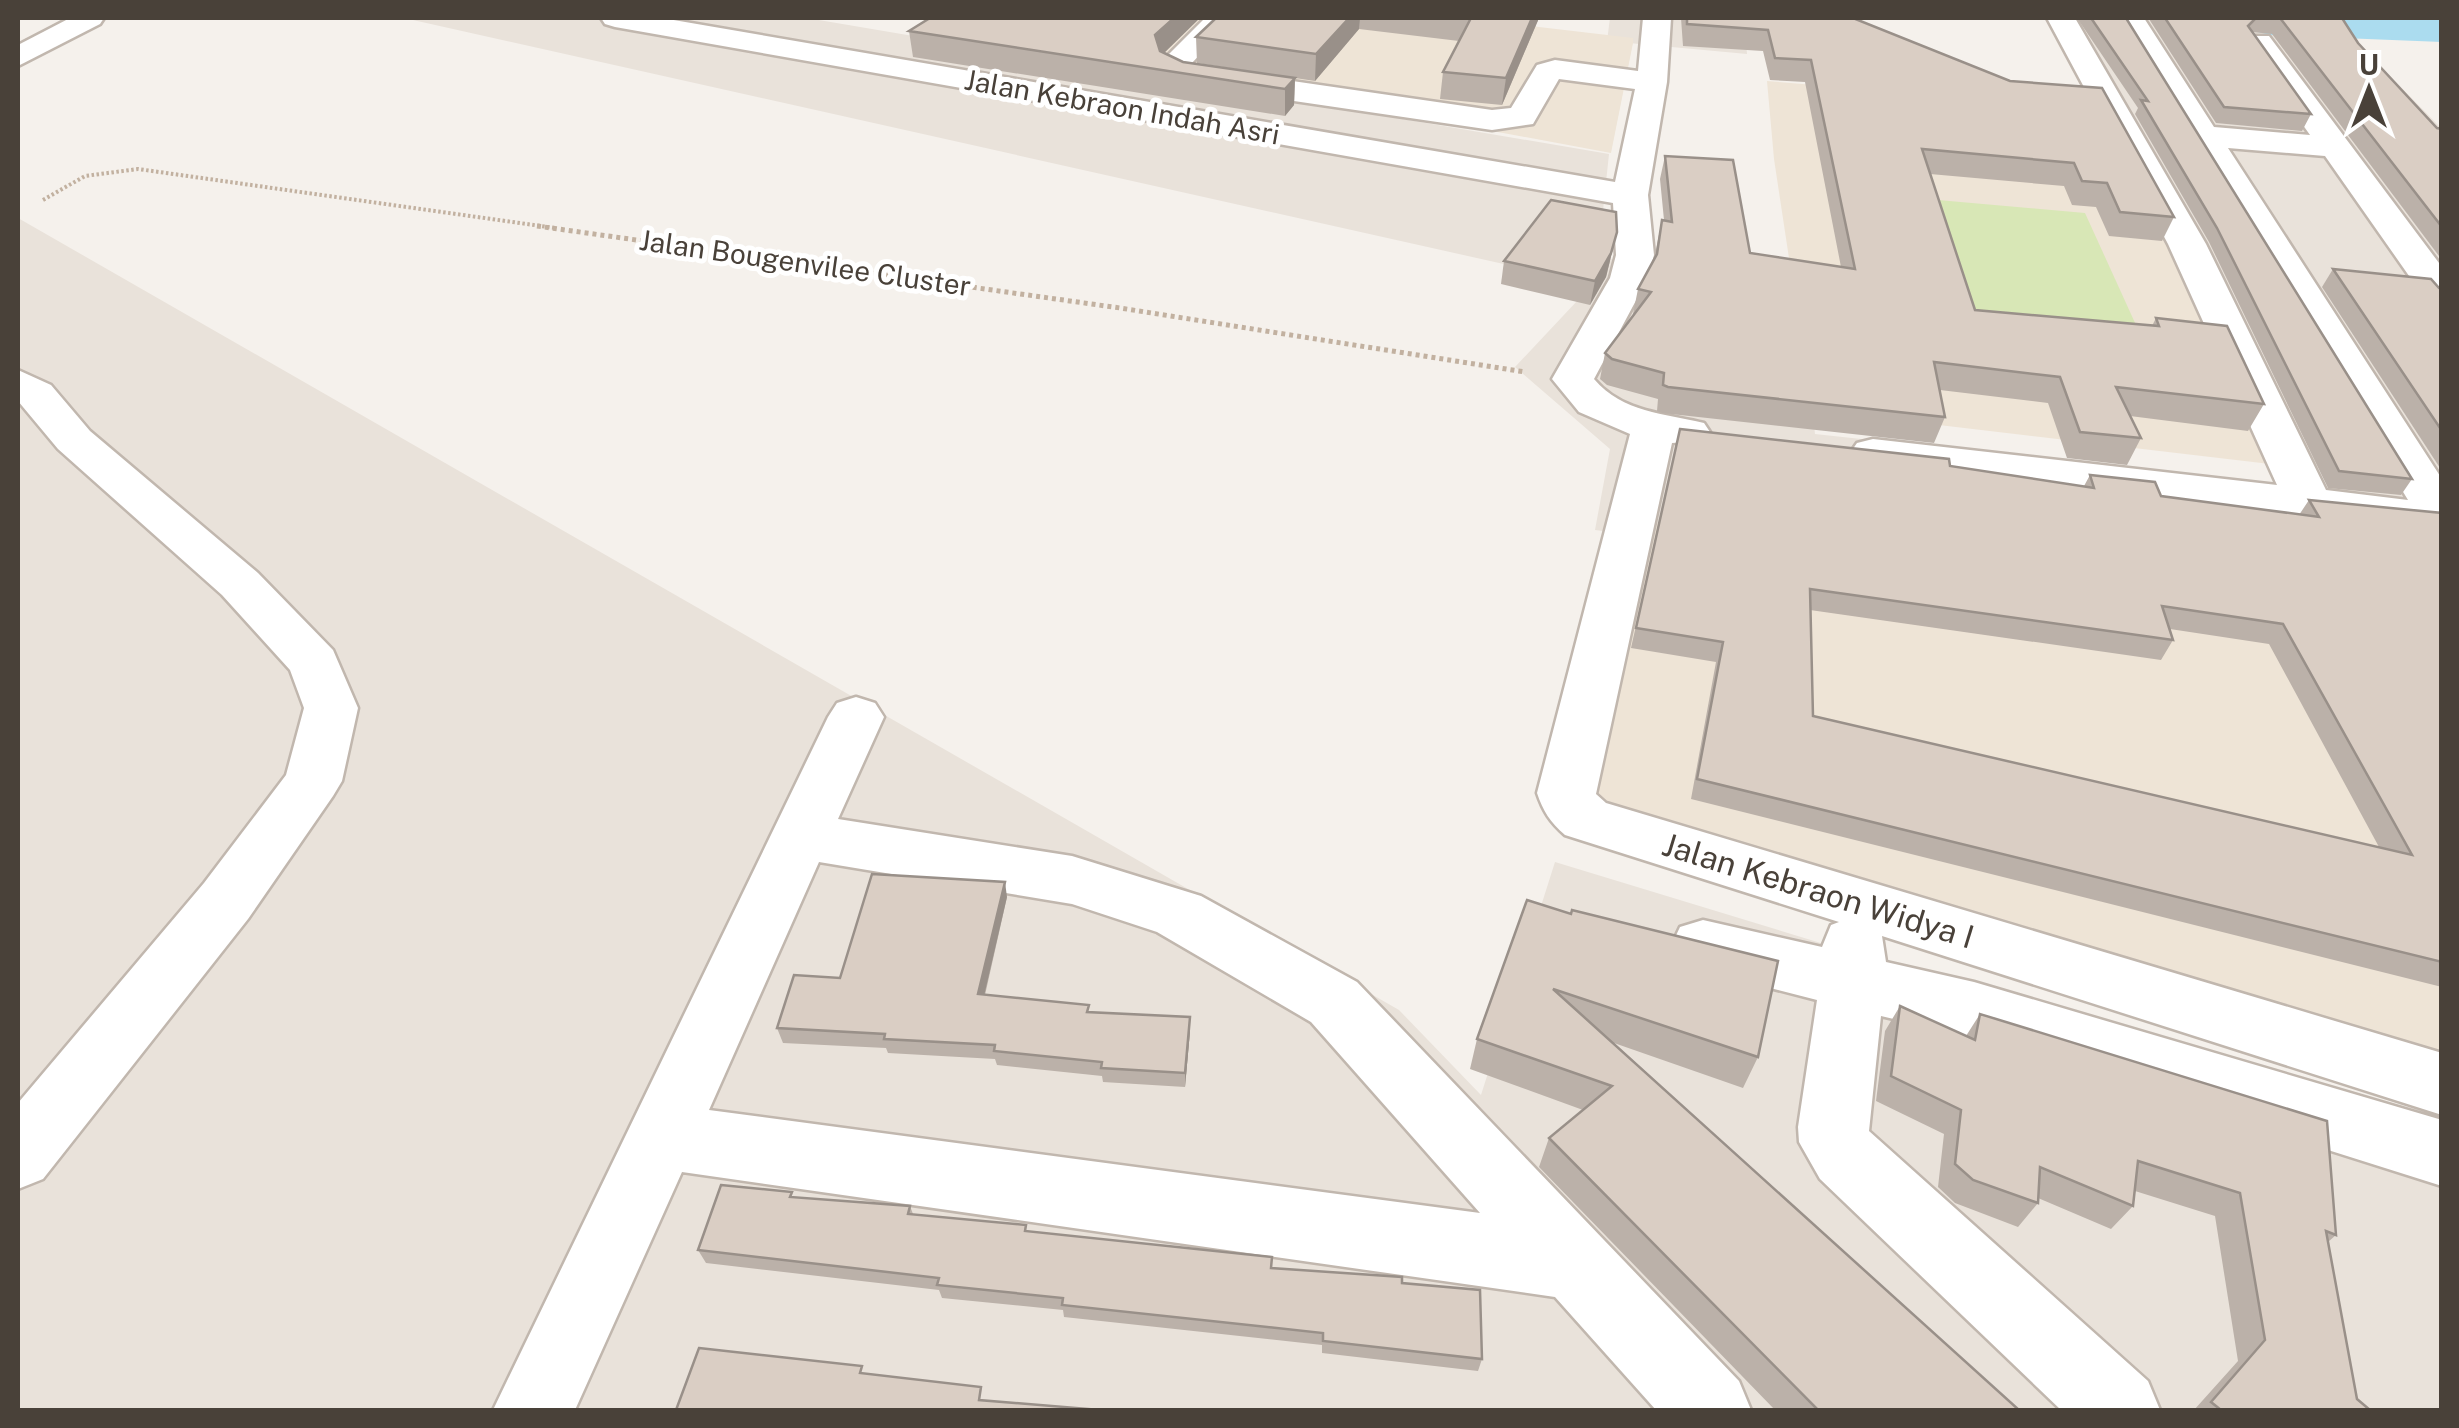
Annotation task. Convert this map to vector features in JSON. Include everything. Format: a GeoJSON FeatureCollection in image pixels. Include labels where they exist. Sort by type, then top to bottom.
{"type":"FeatureCollection","features":[{"type":"Feature","properties":{"kind":"street"},"geometry":{"type":"LineString","coordinates":[[18,57],[90,18]]}},
{"type":"Feature","properties":{"kind":"street","name":"Jalan Kebraon Indah Asri"},"geometry":{"type":"LineString","coordinates":[[615,18],[1630,195]]}},
{"type":"Feature","properties":{"kind":"street"},"geometry":{"type":"LineString","coordinates":[[1221,18],[1184,51],[1174,64],[1175,70],[1184,76],[1492,120],[1522,118],[1548,71],[1556,69],[1652,82]]}},
{"type":"Feature","properties":{"kind":"street"},"geometry":{"type":"LineString","coordinates":[[1658,18],[1652,82],[1630,195],[1635,255],[1629,278],[1572,379],[1580,392],[1606,410],[1653,429],[1731,437]]}},
{"type":"Feature","properties":{"kind":"street"},"geometry":{"type":"LineString","coordinates":[[2061,18],[2187,244],[2308,502]]}},
{"type":"Feature","properties":{"kind":"street"},"geometry":{"type":"LineString","coordinates":[[2132,20],[2442,517]]}},
{"type":"Feature","properties":{"kind":"street"},"geometry":{"type":"LineString","coordinates":[[2260,42],[2442,296]]}},
{"type":"Feature","properties":{"kind":"street"},"geometry":{"type":"LineString","coordinates":[[2205,136],[2335,147]]}},
{"type":"Feature","properties":{"kind":"street"},"geometry":{"type":"LineString","coordinates":[[18,383],[36,394],[74,440],[240,584],[314,663],[332,708],[313,781],[226,901],[18,1156]]}},
{"type":"Feature","properties":{"kind":"street","name":"Jalan Kebraon Widya I"},"geometry":{"type":"LineString","coordinates":[[1653,429],[1566,793],[1571,808],[1586,819],[2442,1084]]}},
{"type":"Feature","properties":{"kind":"street"},"geometry":{"type":"LineString","coordinates":[[18,432],[74,440]]}},
{"type":"Feature","properties":{"kind":"street"},"geometry":{"type":"LineString","coordinates":[[1837,449],[2442,517]]}},
{"type":"Feature","properties":{"kind":"street"},"geometry":{"type":"LineString","coordinates":[[534,1410],[856,717]]}},
{"type":"Feature","properties":{"kind":"street"},"geometry":{"type":"LineString","coordinates":[[800,836],[1072,880],[1180,914],[1334,1002],[1710,1410]]}},
{"type":"Feature","properties":{"kind":"street"},"geometry":{"type":"LineString","coordinates":[[1855,903],[1853,979],[1833,1127],[1835,1142],[1845,1156],[2119,1410]]}},
{"type":"Feature","properties":{"kind":"street"},"geometry":{"type":"LineString","coordinates":[[1644,933],[1974,1010],[2442,1152]]}},
{"type":"Feature","properties":{"kind":"street"},"geometry":{"type":"LineString","coordinates":[[660,1136],[1571,1262]]}},
{"type":"Feature","properties":{"kind":"path","name":"Jalan Bougenvilee Cluster"},"geometry":{"type":"LineString","coordinates":[[42,200],[84,176],[138,169],[1120,308],[1572,379]]}},
{"type":"Feature","properties":{"kind":"shaded area"},"geometry":{"type":"Polygon","coordinates":[[[404,18],[807,18],[1609,154],[1598,258],[1797,276],[1815,434],[2330,490],[2073,18],[2333,18],[2441,128],[2441,683],[2412,637],[1595,530],[1610,449],[1515,367],[1593,284],[404,18]]]}},
{"type":"Feature","properties":{"kind":"shaded area"},"geometry":{"type":"Polygon","coordinates":[[[966,18],[1463,18],[1633,38],[1633,43],[1611,153],[949,30],[966,18]]]}},
{"type":"Feature","properties":{"kind":"shaded area"},"geometry":{"type":"Polygon","coordinates":[[[1610,18],[1744,18],[1747,54],[1607,41],[1610,18]]]}},
{"type":"Feature","properties":{"kind":"shaded area"},"geometry":{"type":"Polygon","coordinates":[[[1767,81],[2099,108],[2160,222],[2270,464],[1812,410],[1774,159],[1767,81]]]}},
{"type":"Feature","properties":{"kind":"shaded area"},"geometry":{"type":"Polygon","coordinates":[[[18,218],[1399,1010],[1481,1095],[1555,862],[2441,1132],[2441,1410],[18,1410],[18,218]]]}},
{"type":"Feature","properties":{"kind":"shaded area"},"geometry":{"type":"Polygon","coordinates":[[[1631,520],[2145,592],[2366,616],[2441,739],[2441,1075],[1577,799],[1631,520]]]}},
{"type":"Feature","properties":{"kind":"green space"},"geometry":{"type":"Polygon","coordinates":[[[1938,200],[2085,213],[2141,336],[1975,320],[1938,200]]]}},
{"type":"Feature","properties":{"kind":"building"},"geometry":{"type":"Polygon","coordinates":[[[930,18],[1174,18],[1155,35],[1160,51],[1183,62],[1295,78],[1285,89],[909,31],[930,18]]]}},
{"type":"Feature","properties":{"kind":"building"},"geometry":{"type":"Polygon","coordinates":[[[1216,18],[1349,18],[1316,54],[1196,37],[1216,18]]]}},
{"type":"Feature","properties":{"kind":"building"},"geometry":{"type":"Polygon","coordinates":[[[1471,18],[1532,18],[1506,78],[1443,72],[1471,18]]]}},
{"type":"Feature","properties":{"kind":"building"},"geometry":{"type":"Polygon","coordinates":[[[1687,18],[1853,18],[2010,81],[2102,88],[2174,217],[2120,212],[2107,183],[2082,181],[2074,163],[1922,149],[1975,310],[2159,326],[2156,318],[2227,326],[2264,404],[2116,387],[2141,438],[2080,432],[2060,377],[1934,362],[1945,417],[1668,387],[1663,385],[1664,373],[1612,359],[1605,353],[1651,292],[1638,289],[1657,254],[1662,220],[1672,222],[1665,156],[1733,160],[1750,253],[1855,269],[1811,60],[1775,58],[1768,30],[1687,24],[1687,18]]]}},
{"type":"Feature","properties":{"kind":"building"},"geometry":{"type":"Polygon","coordinates":[[[2091,18],[2126,18],[2412,479],[2339,471],[2217,228],[2141,100],[2148,101],[2091,18]]]}},
{"type":"Feature","properties":{"kind":"building"},"geometry":{"type":"Polygon","coordinates":[[[2165,18],[2256,18],[2248,26],[2311,114],[2224,107],[2165,18]]]}},
{"type":"Feature","properties":{"kind":"building"},"geometry":{"type":"Polygon","coordinates":[[[2280,18],[2342,18],[2358,43],[2442,129],[2442,227],[2280,18]]]}},
{"type":"Feature","properties":{"kind":"building"},"geometry":{"type":"Polygon","coordinates":[[[1551,200],[1616,212],[1617,232],[1611,253],[1595,281],[1504,261],[1551,200]]]}},
{"type":"Feature","properties":{"kind":"building"},"geometry":{"type":"Polygon","coordinates":[[[2333,269],[2431,279],[2442,289],[2442,431],[2333,269]]]}},
{"type":"Feature","properties":{"kind":"building"},"geometry":{"type":"Polygon","coordinates":[[[1680,429],[1949,459],[1950,466],[2094,488],[2090,475],[2155,482],[2161,496],[2319,517],[2309,500],[2442,513],[2442,962],[1697,779],[1723,642],[1636,628],[1680,429]],[[1810,589],[1813,716],[2412,855],[2283,624],[2162,606],[2173,640],[1810,589]]]}},
{"type":"Feature","properties":{"kind":"building"},"geometry":{"type":"Polygon","coordinates":[[[872,874],[1005,882],[978,994],[1089,1005],[1087,1012],[1190,1017],[1185,1073],[1101,1068],[1102,1062],[994,1051],[995,1045],[777,1028],[794,975],[840,978],[872,874]]]}},
{"type":"Feature","properties":{"kind":"building"},"geometry":{"type":"Polygon","coordinates":[[[1527,900],[1571,914],[1572,910],[1778,961],[1758,1057],[1553,989],[2019,1410],[1818,1410],[1549,1138],[1612,1086],[1477,1039],[1527,900]]]}},
{"type":"Feature","properties":{"kind":"building"},"geometry":{"type":"Polygon","coordinates":[[[1900,1006],[1975,1040],[1980,1014],[2327,1121],[2336,1235],[2326,1231],[2357,1399],[2370,1410],[2221,1410],[2211,1402],[2265,1340],[2240,1193],[2138,1161],[2133,1206],[2040,1167],[2038,1203],[1973,1180],[1955,1164],[1961,1110],[1891,1076],[1900,1006]]]}},
{"type":"Feature","properties":{"kind":"building"},"geometry":{"type":"Polygon","coordinates":[[[721,1185],[792,1192],[790,1197],[910,1206],[908,1214],[1026,1225],[1025,1231],[1272,1257],[1271,1268],[1402,1277],[1402,1283],[1480,1290],[1482,1359],[1323,1341],[1323,1333],[1062,1305],[1063,1298],[937,1285],[939,1278],[698,1250],[721,1185]]]}},
{"type":"Feature","properties":{"kind":"building"},"geometry":{"type":"Polygon","coordinates":[[[699,1348],[862,1366],[860,1373],[981,1387],[979,1400],[1100,1410],[676,1410],[699,1348]]]}},
{"type":"Feature","properties":{"kind":"waterway"},"geometry":{"type":"LineString","coordinates":[[2270,18],[2442,25]]}}]}
